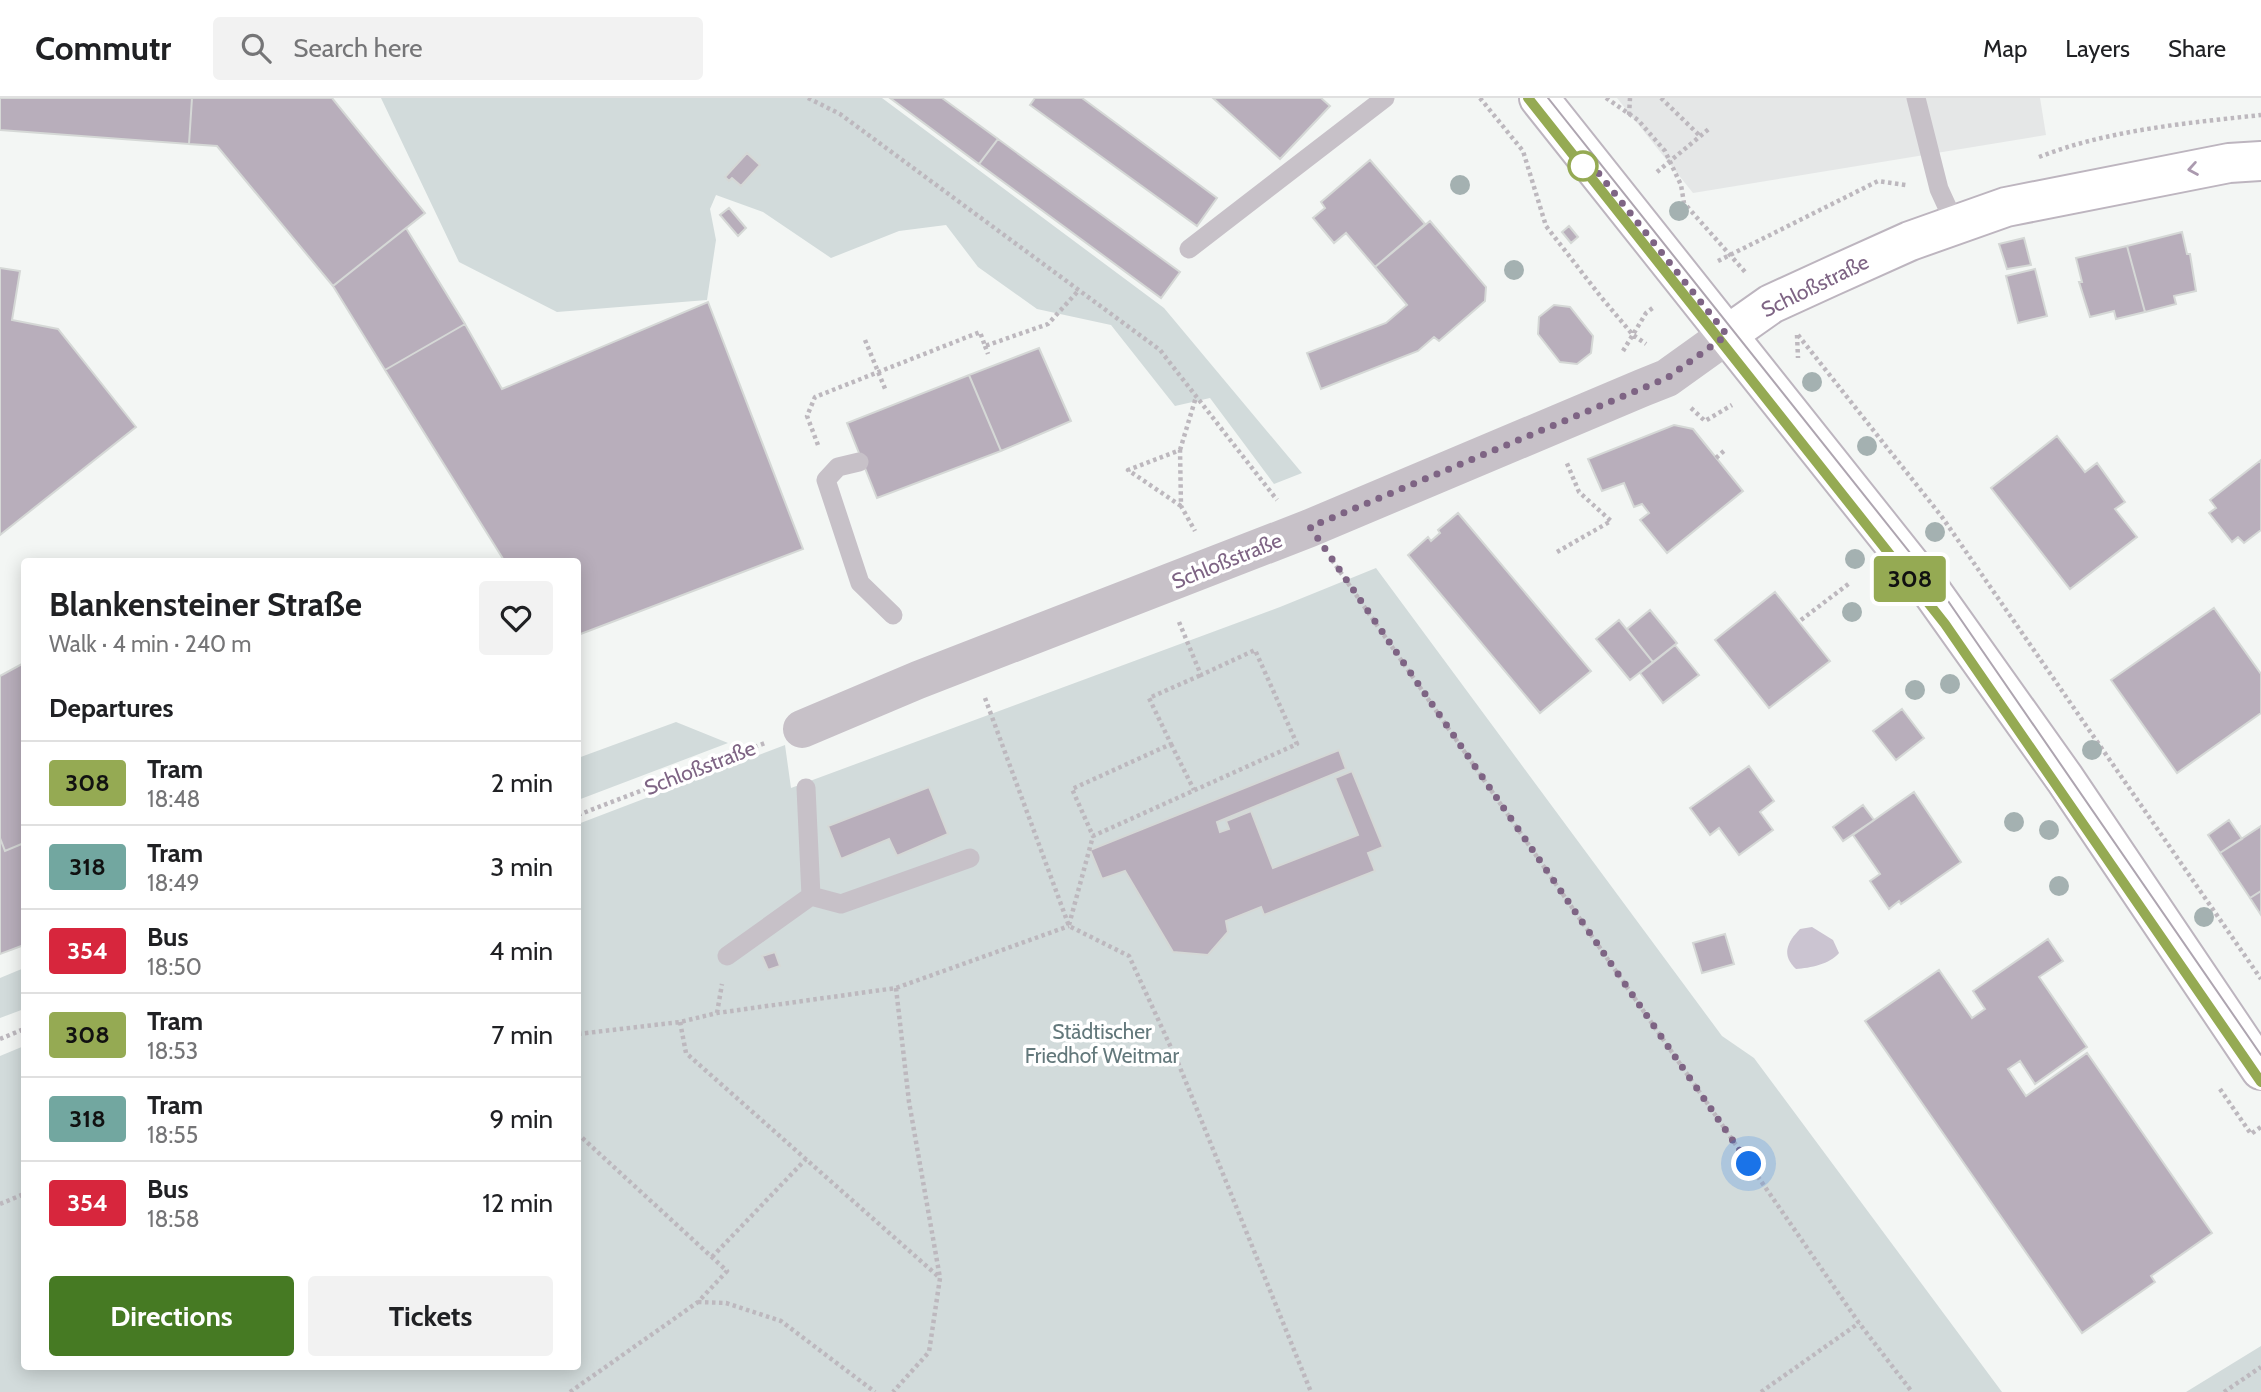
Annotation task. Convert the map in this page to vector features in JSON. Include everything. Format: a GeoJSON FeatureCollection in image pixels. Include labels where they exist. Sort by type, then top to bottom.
{"type":"FeatureCollection","features":[{"type":"Feature","properties":{"kind":"main road"},"geometry":{"type":"LineString","coordinates":[[1539,98],[1905,556],[1963,634],[2065,779],[2261,1069]]}},
{"type":"Feature","properties":{"kind":"main road","name":"Schloßstraße"},"geometry":{"type":"LineString","coordinates":[[1727,335],[1771,304],[1955,224],[2006,206],[2229,163],[2261,161]]}},
{"type":"Feature","properties":{"kind":"street","name":"Schloßstraße"},"geometry":{"type":"LineString","coordinates":[[802,729],[1310,527],[1667,378],[1727,335]]}},
{"type":"Feature","properties":{"kind":"lane"},"geometry":{"type":"LineString","coordinates":[[1189,249],[1385,98]]}},
{"type":"Feature","properties":{"kind":"lane"},"geometry":{"type":"LineString","coordinates":[[1916,98],[1939,189],[1955,224]]}},
{"type":"Feature","properties":{"kind":"lane"},"geometry":{"type":"LineString","coordinates":[[859,462],[838,467],[826,480],[860,583],[893,615]]}},
{"type":"Feature","properties":{"kind":"lane"},"geometry":{"type":"LineString","coordinates":[[806,788],[811,896]]}},
{"type":"Feature","properties":{"kind":"lane"},"geometry":{"type":"LineString","coordinates":[[811,896],[841,904],[970,858]]}},
{"type":"Feature","properties":{"kind":"lane"},"geometry":{"type":"LineString","coordinates":[[727,956],[811,896]]}},
{"type":"Feature","properties":{"kind":"path"},"geometry":{"type":"LineString","coordinates":[[808,98],[840,114],[1160,350],[1277,500],[1310,527],[1859,1323],[1912,1392]]}},
{"type":"Feature","properties":{"kind":"path"},"geometry":{"type":"LineString","coordinates":[[1480,98],[1523,151],[1546,226],[1633,335],[1649,346]]}},
{"type":"Feature","properties":{"kind":"path"},"geometry":{"type":"LineString","coordinates":[[1605,98],[1638,120],[1670,159],[1684,203],[1750,279]]}},
{"type":"Feature","properties":{"kind":"path"},"geometry":{"type":"LineString","coordinates":[[1629,115],[1630,98]]}},
{"type":"Feature","properties":{"kind":"path"},"geometry":{"type":"LineString","coordinates":[[1661,98],[1699,135]]}},
{"type":"Feature","properties":{"kind":"path"},"geometry":{"type":"LineString","coordinates":[[2037,158],[2060,149],[2177,125],[2261,115]]}},
{"type":"Feature","properties":{"kind":"path"},"geometry":{"type":"LineString","coordinates":[[1657,172],[1710,128]]}},
{"type":"Feature","properties":{"kind":"path"},"geometry":{"type":"LineString","coordinates":[[1715,263],[1730,253],[1878,181],[1939,189]]}},
{"type":"Feature","properties":{"kind":"path"},"geometry":{"type":"LineString","coordinates":[[985,346],[1048,324],[1079,290]]}},
{"type":"Feature","properties":{"kind":"path"},"geometry":{"type":"LineString","coordinates":[[1625,350],[1646,313]]}},
{"type":"Feature","properties":{"kind":"path"},"geometry":{"type":"LineString","coordinates":[[813,457],[818,446],[807,416],[815,397],[980,332],[988,354]]}},
{"type":"Feature","properties":{"kind":"path"},"geometry":{"type":"LineString","coordinates":[[1793,364],[1798,360],[1797,334],[1942,517],[2261,979]]}},
{"type":"Feature","properties":{"kind":"path"},"geometry":{"type":"LineString","coordinates":[[865,340],[886,391]]}},
{"type":"Feature","properties":{"kind":"path"},"geometry":{"type":"LineString","coordinates":[[1195,532],[1181,506],[1180,450],[1196,397]]}},
{"type":"Feature","properties":{"kind":"path"},"geometry":{"type":"LineString","coordinates":[[1705,421],[1723,411]]}},
{"type":"Feature","properties":{"kind":"path"},"geometry":{"type":"LineString","coordinates":[[1551,426],[1578,492],[1611,521],[1557,552]]}},
{"type":"Feature","properties":{"kind":"path"},"geometry":{"type":"LineString","coordinates":[[1716,458],[1726,449]]}},
{"type":"Feature","properties":{"kind":"path"},"geometry":{"type":"LineString","coordinates":[[1180,450],[1128,470],[1181,506]]}},
{"type":"Feature","properties":{"kind":"path"},"geometry":{"type":"LineString","coordinates":[[1801,620],[1851,582]]}},
{"type":"Feature","properties":{"kind":"path"},"geometry":{"type":"LineString","coordinates":[[1164,586],[1201,675]]}},
{"type":"Feature","properties":{"kind":"path"},"geometry":{"type":"LineString","coordinates":[[1093,836],[1297,744],[1255,650],[1149,698],[1194,790]]}},
{"type":"Feature","properties":{"kind":"path"},"geometry":{"type":"LineString","coordinates":[[971,661],[1069,926],[1129,956],[1179,1065],[1311,1392]]}},
{"type":"Feature","properties":{"kind":"path","name":"Schloßstraße"},"geometry":{"type":"LineString","coordinates":[[581,813],[802,729]]}},
{"type":"Feature","properties":{"kind":"path"},"geometry":{"type":"LineString","coordinates":[[1069,926],[1093,836],[1072,789],[1171,744]]}},
{"type":"Feature","properties":{"kind":"path"},"geometry":{"type":"LineString","coordinates":[[581,1034],[680,1023],[717,1013],[896,988],[1069,926]]}},
{"type":"Feature","properties":{"kind":"path"},"geometry":{"type":"LineString","coordinates":[[893,1392],[929,1352],[940,1278],[909,1102],[896,988]]}},
{"type":"Feature","properties":{"kind":"path"},"geometry":{"type":"LineString","coordinates":[[680,1023],[686,1052],[940,1278]]}},
{"type":"Feature","properties":{"kind":"path"},"geometry":{"type":"LineString","coordinates":[[0,1039],[21,1030]]}},
{"type":"Feature","properties":{"kind":"path"},"geometry":{"type":"LineString","coordinates":[[2220,1089],[2251,1134],[2261,1127]]}},
{"type":"Feature","properties":{"kind":"path"},"geometry":{"type":"LineString","coordinates":[[570,1392],[698,1302],[727,1271],[581,1137]]}},
{"type":"Feature","properties":{"kind":"path"},"geometry":{"type":"LineString","coordinates":[[712,1257],[806,1159]]}},
{"type":"Feature","properties":{"kind":"path"},"geometry":{"type":"LineString","coordinates":[[0,1204],[21,1195]]}},
{"type":"Feature","properties":{"kind":"path"},"geometry":{"type":"LineString","coordinates":[[698,1302],[726,1303],[781,1321],[875,1392]]}},
{"type":"Feature","properties":{"kind":"path"},"geometry":{"type":"LineString","coordinates":[[1761,1392],[1859,1323]]}},
{"type":"Feature","properties":{"kind":"path"},"geometry":{"type":"LineString","coordinates":[[2224,1392],[2261,1367]]}},
{"type":"Feature","properties":{"kind":"shaded area"},"geometry":{"type":"Polygon","coordinates":[[[1617,98],[2040,98],[2046,135],[1693,193],[1617,98]]]}},
{"type":"Feature","properties":{"kind":"shaded area"},"geometry":{"type":"Polygon","coordinates":[[[1812,927],[1833,940],[1839,953],[1825,963],[1796,969],[1788,959],[1789,944],[1800,929],[1812,927]]]}},
{"type":"Feature","properties":{"kind":"green space"},"geometry":{"type":"Polygon","coordinates":[[[381,98],[882,98],[1164,308],[1302,473],[1274,484],[1210,398],[1175,406],[1111,325],[1037,309],[978,267],[946,225],[899,231],[831,258],[763,212],[716,195],[710,209],[716,240],[707,300],[557,312],[459,262],[381,98]]]}},
{"type":"Feature","properties":{"kind":"green space","name":"Städtischer Friedhof Weitmar"},"geometry":{"type":"Polygon","coordinates":[[[1376,568],[1722,1036],[1754,1058],[2002,1392],[0,1392],[0,1056],[21,1047],[21,1370],[581,1370],[581,823],[785,745],[791,788],[1280,607],[1376,568]]]}},
{"type":"Feature","properties":{"kind":"green space"},"geometry":{"type":"Polygon","coordinates":[[[676,722],[728,743],[581,799],[581,757],[676,722]]]}},
{"type":"Feature","properties":{"kind":"green space"},"geometry":{"type":"Polygon","coordinates":[[[21,969],[21,1010],[0,1018],[0,978],[21,969]]]}},
{"type":"Feature","properties":{"kind":"green space"},"geometry":{"type":"Polygon","coordinates":[[[2261,1346],[2261,1392],[2186,1392],[2261,1346]]]}},
{"type":"Feature","properties":{"kind":"building"},"geometry":{"type":"Polygon","coordinates":[[[0,98],[192,98],[189,144],[0,130],[0,98]]]}},
{"type":"Feature","properties":{"kind":"building"},"geometry":{"type":"Polygon","coordinates":[[[192,98],[332,98],[425,213],[333,286],[217,146],[189,144],[192,98]]]}},
{"type":"Feature","properties":{"kind":"building"},"geometry":{"type":"Polygon","coordinates":[[[890,98],[942,98],[998,139],[979,164],[890,98]]]}},
{"type":"Feature","properties":{"kind":"building"},"geometry":{"type":"Polygon","coordinates":[[[1035,98],[1082,98],[1217,198],[1197,226],[1030,105],[1035,98]]]}},
{"type":"Feature","properties":{"kind":"building"},"geometry":{"type":"Polygon","coordinates":[[[1213,98],[1321,98],[1330,106],[1280,159],[1213,98]]]}},
{"type":"Feature","properties":{"kind":"building"},"geometry":{"type":"Polygon","coordinates":[[[998,139],[1180,272],[1161,298],[979,164],[998,139]]]}},
{"type":"Feature","properties":{"kind":"building"},"geometry":{"type":"Polygon","coordinates":[[[747,153],[760,165],[741,186],[732,178],[729,181],[725,177],[747,153]]]}},
{"type":"Feature","properties":{"kind":"building"},"geometry":{"type":"Polygon","coordinates":[[[1370,160],[1425,224],[1375,267],[1346,233],[1334,243],[1313,218],[1325,208],[1321,202],[1370,160]]]}},
{"type":"Feature","properties":{"kind":"building"},"geometry":{"type":"Polygon","coordinates":[[[729,208],[746,228],[738,236],[720,215],[729,208]]]}},
{"type":"Feature","properties":{"kind":"building"},"geometry":{"type":"Polygon","coordinates":[[[1430,221],[1486,287],[1485,301],[1439,341],[1434,337],[1418,351],[1321,389],[1307,353],[1386,323],[1407,305],[1375,267],[1430,221]]]}},
{"type":"Feature","properties":{"kind":"building"},"geometry":{"type":"Polygon","coordinates":[[[1569,226],[1578,237],[1571,243],[1562,232],[1569,226]]]}},
{"type":"Feature","properties":{"kind":"building"},"geometry":{"type":"Polygon","coordinates":[[[406,228],[465,324],[385,370],[333,286],[406,228]]]}},
{"type":"Feature","properties":{"kind":"building"},"geometry":{"type":"Polygon","coordinates":[[[2182,232],[2187,254],[2190,254],[2196,291],[2174,296],[2176,304],[2145,312],[2127,246],[2182,232]]]}},
{"type":"Feature","properties":{"kind":"building"},"geometry":{"type":"Polygon","coordinates":[[[2024,238],[2031,265],[2007,269],[1999,244],[2024,238]]]}},
{"type":"Feature","properties":{"kind":"building"},"geometry":{"type":"Polygon","coordinates":[[[2127,246],[2145,312],[2116,319],[2114,311],[2090,317],[2079,282],[2082,282],[2076,258],[2127,246]]]}},
{"type":"Feature","properties":{"kind":"building"},"geometry":{"type":"Polygon","coordinates":[[[0,268],[20,271],[12,320],[58,329],[136,427],[0,535],[0,268]]]}},
{"type":"Feature","properties":{"kind":"building"},"geometry":{"type":"Polygon","coordinates":[[[2035,269],[2047,316],[2018,323],[2006,276],[2035,269]]]}},
{"type":"Feature","properties":{"kind":"building"},"geometry":{"type":"Polygon","coordinates":[[[708,302],[803,549],[581,634],[581,558],[502,558],[385,370],[465,324],[502,389],[708,302]]]}},
{"type":"Feature","properties":{"kind":"building"},"geometry":{"type":"Polygon","coordinates":[[[1554,305],[1570,307],[1593,336],[1591,353],[1577,364],[1560,362],[1538,334],[1539,317],[1554,305]]]}},
{"type":"Feature","properties":{"kind":"building"},"geometry":{"type":"Polygon","coordinates":[[[1039,348],[1071,421],[1001,451],[969,375],[1039,348]]]}},
{"type":"Feature","properties":{"kind":"building"},"geometry":{"type":"Polygon","coordinates":[[[969,375],[1001,451],[877,498],[847,423],[969,375]]]}},
{"type":"Feature","properties":{"kind":"building"},"geometry":{"type":"Polygon","coordinates":[[[1674,425],[1693,429],[1743,491],[1667,553],[1640,520],[1649,513],[1642,504],[1634,507],[1624,483],[1602,491],[1588,459],[1674,425]]]}},
{"type":"Feature","properties":{"kind":"building"},"geometry":{"type":"Polygon","coordinates":[[[2057,436],[2085,472],[2097,463],[2125,502],[2115,509],[2137,537],[2070,589],[1991,488],[2057,436]]]}},
{"type":"Feature","properties":{"kind":"building"},"geometry":{"type":"Polygon","coordinates":[[[2261,460],[2261,530],[2244,543],[2238,537],[2232,542],[2209,513],[2216,508],[2210,500],[2261,460]]]}},
{"type":"Feature","properties":{"kind":"building"},"geometry":{"type":"Polygon","coordinates":[[[1458,513],[1591,671],[1540,713],[1408,555],[1428,537],[1431,541],[1440,533],[1438,530],[1458,513]]]}},
{"type":"Feature","properties":{"kind":"building"},"geometry":{"type":"Polygon","coordinates":[[[1775,592],[1830,661],[1769,708],[1715,640],[1775,592]]]}},
{"type":"Feature","properties":{"kind":"building"},"geometry":{"type":"Polygon","coordinates":[[[2214,608],[2261,674],[2261,713],[2177,773],[2111,680],[2214,608]]]}},
{"type":"Feature","properties":{"kind":"building"},"geometry":{"type":"Polygon","coordinates":[[[1650,610],[1677,643],[1653,662],[1627,629],[1650,610]]]}},
{"type":"Feature","properties":{"kind":"building"},"geometry":{"type":"Polygon","coordinates":[[[1619,620],[1653,662],[1630,680],[1596,639],[1619,620]]]}},
{"type":"Feature","properties":{"kind":"building"},"geometry":{"type":"Polygon","coordinates":[[[1675,645],[1699,675],[1663,703],[1640,673],[1675,645]]]}},
{"type":"Feature","properties":{"kind":"building"},"geometry":{"type":"Polygon","coordinates":[[[21,665],[21,844],[5,851],[0,838],[0,676],[21,665]]]}},
{"type":"Feature","properties":{"kind":"building"},"geometry":{"type":"Polygon","coordinates":[[[1902,709],[1924,738],[1896,760],[1873,731],[1902,709]]]}},
{"type":"Feature","properties":{"kind":"building"},"geometry":{"type":"Polygon","coordinates":[[[1339,750],[1346,769],[1217,822],[1220,832],[1229,829],[1226,821],[1251,811],[1273,868],[1358,835],[1335,778],[1352,771],[1383,847],[1368,853],[1375,871],[1264,915],[1261,907],[1226,921],[1228,932],[1208,955],[1173,952],[1125,871],[1102,879],[1090,850],[1339,750]]]}},
{"type":"Feature","properties":{"kind":"building"},"geometry":{"type":"Polygon","coordinates":[[[1749,766],[1774,801],[1760,812],[1773,830],[1739,855],[1719,828],[1710,835],[1690,808],[1749,766]]]}},
{"type":"Feature","properties":{"kind":"building"},"geometry":{"type":"Polygon","coordinates":[[[929,787],[948,834],[897,856],[889,839],[841,859],[828,826],[929,787]]]}},
{"type":"Feature","properties":{"kind":"building"},"geometry":{"type":"Polygon","coordinates":[[[1914,792],[1961,862],[1901,904],[1899,901],[1889,909],[1870,881],[1880,874],[1853,835],[1914,792]]]}},
{"type":"Feature","properties":{"kind":"building"},"geometry":{"type":"Polygon","coordinates":[[[1863,805],[1874,820],[1843,841],[1833,827],[1863,805]]]}},
{"type":"Feature","properties":{"kind":"building"},"geometry":{"type":"Polygon","coordinates":[[[2229,820],[2242,839],[2220,853],[2208,835],[2229,820]]]}},
{"type":"Feature","properties":{"kind":"building"},"geometry":{"type":"Polygon","coordinates":[[[2261,826],[2261,891],[2250,898],[2220,853],[2261,826]]]}},
{"type":"Feature","properties":{"kind":"building"},"geometry":{"type":"Polygon","coordinates":[[[0,838],[5,851],[21,844],[21,946],[0,954],[0,838]]]}},
{"type":"Feature","properties":{"kind":"building"},"geometry":{"type":"Polygon","coordinates":[[[2261,891],[2261,915],[2250,898],[2261,891]]]}},
{"type":"Feature","properties":{"kind":"building"},"geometry":{"type":"Polygon","coordinates":[[[1725,934],[1734,964],[1702,973],[1693,943],[1725,934]]]}},
{"type":"Feature","properties":{"kind":"building"},"geometry":{"type":"Polygon","coordinates":[[[2048,939],[2063,961],[2039,977],[2087,1047],[2035,1084],[2020,1061],[2008,1069],[2026,1096],[2087,1053],[2212,1233],[2151,1276],[2155,1282],[2082,1333],[1865,1021],[1939,970],[1972,1018],[1985,1009],[1973,991],[2048,939]]]}},
{"type":"Feature","properties":{"kind":"building"},"geometry":{"type":"Polygon","coordinates":[[[775,952],[780,966],[768,970],[762,956],[775,952]]]}},
{"type":"Feature","properties":{"kind":"tram line"},"geometry":{"type":"LineString","coordinates":[[1528,98],[1945,624],[2261,1082]]}},
{"type":"Feature","properties":{"kind":"tram line","name":"308"},"geometry":{"type":"LineString","coordinates":[[1528,98],[1656,256],[1945,624],[2085,823],[2261,1082]]}},
{"type":"Feature","properties":{"kind":"tram line"},"geometry":{"type":"LineString","coordinates":[[1548,98],[1946,598],[2261,1055]]}},
{"type":"Feature","properties":{"kind":"route"},"geometry":{"type":"LineString","coordinates":[[1583,166],[1588,160],[1727,335],[1667,378],[1310,527],[1749,1164]]}}]}
